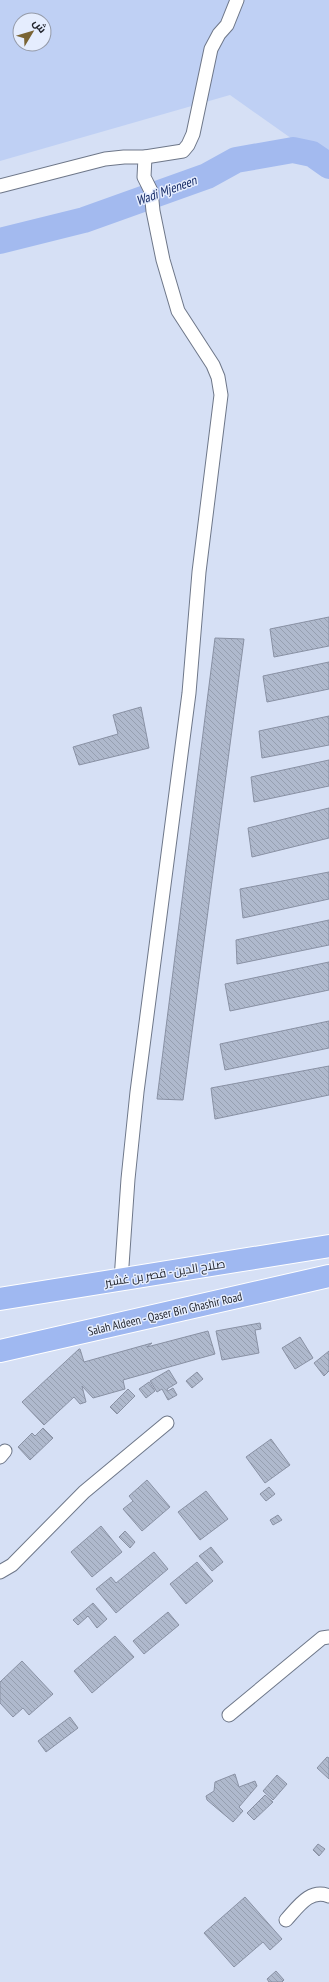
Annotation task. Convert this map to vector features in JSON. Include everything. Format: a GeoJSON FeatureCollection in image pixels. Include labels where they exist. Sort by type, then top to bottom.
{"type":"FeatureCollection","features":[{"type":"Feature","properties":{"kind":"highway","name":"صلاح الدين - قصر بن غشير"},"geometry":{"type":"LineString","coordinates":[[0,1299],[329,1246]]}},
{"type":"Feature","properties":{"kind":"highway","name":"Salah Aldeen - Qaser Bin Ghashir Road"},"geometry":{"type":"LineString","coordinates":[[1,1350],[329,1276]]}},
{"type":"Feature","properties":{"kind":"street"},"geometry":{"type":"LineString","coordinates":[[0,186],[105,159],[145,157],[183,151],[188,146],[193,134],[211,49],[219,34],[227,25],[237,0]]}},
{"type":"Feature","properties":{"kind":"street"},"geometry":{"type":"LineString","coordinates":[[122,1280],[128,1179],[136,1099],[189,693],[199,572],[221,395],[218,377],[213,366],[178,311],[164,260],[153,211],[152,191],[149,182],[144,177],[145,157]]}},
{"type":"Feature","properties":{"kind":"street"},"geometry":{"type":"LineString","coordinates":[[0,1572],[12,1565],[84,1492],[168,1423]]}},
{"type":"Feature","properties":{"kind":"street"},"geometry":{"type":"LineString","coordinates":[[229,1715],[322,1638],[329,1637]]}},
{"type":"Feature","properties":{"kind":"street"},"geometry":{"type":"LineString","coordinates":[[286,1920],[313,1894],[322,1893],[329,1896]]}},
{"type":"Feature","properties":{"kind":"shaded area"},"geometry":{"type":"Polygon","coordinates":[[[0,0],[329,0],[329,165],[230,95],[0,161],[0,0]]]}},
{"type":"Feature","properties":{"kind":"building"},"geometry":{"type":"Polygon","coordinates":[[[329,617],[329,646],[274,657],[270,629],[329,617]]]}},
{"type":"Feature","properties":{"kind":"building"},"geometry":{"type":"Polygon","coordinates":[[[215,638],[244,639],[183,1100],[157,1099],[215,638]]]}},
{"type":"Feature","properties":{"kind":"building"},"geometry":{"type":"Polygon","coordinates":[[[329,662],[329,689],[267,702],[263,676],[329,662]]]}},
{"type":"Feature","properties":{"kind":"building"},"geometry":{"type":"Polygon","coordinates":[[[141,707],[149,748],[79,765],[73,747],[118,734],[113,715],[141,707]]]}},
{"type":"Feature","properties":{"kind":"building"},"geometry":{"type":"Polygon","coordinates":[[[329,716],[329,745],[262,758],[259,731],[329,716]]]}},
{"type":"Feature","properties":{"kind":"building"},"geometry":{"type":"Polygon","coordinates":[[[329,760],[329,786],[254,802],[251,777],[329,760]]]}},
{"type":"Feature","properties":{"kind":"building"},"geometry":{"type":"Polygon","coordinates":[[[329,808],[329,838],[252,857],[248,828],[329,808]]]}},
{"type":"Feature","properties":{"kind":"building"},"geometry":{"type":"Polygon","coordinates":[[[329,872],[329,899],[243,918],[240,889],[329,872]]]}},
{"type":"Feature","properties":{"kind":"building"},"geometry":{"type":"Polygon","coordinates":[[[329,920],[329,945],[237,964],[236,940],[329,920]]]}},
{"type":"Feature","properties":{"kind":"building"},"geometry":{"type":"Polygon","coordinates":[[[329,962],[329,990],[230,1011],[225,984],[329,962]]]}},
{"type":"Feature","properties":{"kind":"building"},"geometry":{"type":"Polygon","coordinates":[[[329,1021],[329,1048],[225,1070],[220,1044],[329,1021]]]}},
{"type":"Feature","properties":{"kind":"building"},"geometry":{"type":"Polygon","coordinates":[[[329,1066],[329,1095],[215,1119],[211,1088],[329,1066]]]}},
{"type":"Feature","properties":{"kind":"building"},"geometry":{"type":"Polygon","coordinates":[[[260,1323],[261,1329],[255,1330],[259,1353],[222,1360],[216,1331],[260,1323]]]}},
{"type":"Feature","properties":{"kind":"building"},"geometry":{"type":"Polygon","coordinates":[[[208,1331],[215,1354],[123,1380],[125,1389],[93,1398],[82,1386],[86,1402],[80,1404],[74,1397],[44,1425],[22,1402],[79,1349],[84,1362],[152,1343],[147,1347],[208,1331]]]}},
{"type":"Feature","properties":{"kind":"building"},"geometry":{"type":"Polygon","coordinates":[[[300,1337],[313,1358],[295,1369],[282,1348],[300,1337]]]}},
{"type":"Feature","properties":{"kind":"building"},"geometry":{"type":"Polygon","coordinates":[[[329,1351],[329,1371],[324,1376],[314,1363],[329,1351]]]}},
{"type":"Feature","properties":{"kind":"building"},"geometry":{"type":"Polygon","coordinates":[[[169,1370],[177,1383],[167,1389],[168,1391],[173,1388],[177,1395],[168,1400],[162,1389],[157,1392],[150,1381],[169,1370]]]}},
{"type":"Feature","properties":{"kind":"building"},"geometry":{"type":"Polygon","coordinates":[[[197,1372],[203,1379],[192,1388],[186,1381],[197,1372]]]}},
{"type":"Feature","properties":{"kind":"building"},"geometry":{"type":"Polygon","coordinates":[[[149,1382],[155,1391],[146,1398],[139,1389],[149,1382]]]}},
{"type":"Feature","properties":{"kind":"building"},"geometry":{"type":"Polygon","coordinates":[[[128,1389],[135,1396],[117,1414],[110,1407],[128,1389]]]}},
{"type":"Feature","properties":{"kind":"building"},"geometry":{"type":"Polygon","coordinates":[[[43,1428],[53,1438],[30,1460],[18,1447],[32,1433],[35,1436],[43,1428]]]}},
{"type":"Feature","properties":{"kind":"building"},"geometry":{"type":"Polygon","coordinates":[[[271,1439],[290,1465],[265,1483],[246,1457],[271,1439]]]}},
{"type":"Feature","properties":{"kind":"building"},"geometry":{"type":"Polygon","coordinates":[[[147,1480],[170,1507],[142,1531],[123,1509],[133,1501],[129,1496],[147,1480]]]}},
{"type":"Feature","properties":{"kind":"building"},"geometry":{"type":"Polygon","coordinates":[[[269,1487],[275,1494],[266,1501],[260,1494],[269,1487]]]}},
{"type":"Feature","properties":{"kind":"building"},"geometry":{"type":"Polygon","coordinates":[[[206,1491],[228,1519],[200,1540],[178,1512],[206,1491]]]}},
{"type":"Feature","properties":{"kind":"building"},"geometry":{"type":"Polygon","coordinates":[[[278,1515],[282,1520],[273,1525],[270,1520],[278,1515]]]}},
{"type":"Feature","properties":{"kind":"building"},"geometry":{"type":"Polygon","coordinates":[[[101,1526],[122,1552],[92,1577],[71,1552],[101,1526]]]}},
{"type":"Feature","properties":{"kind":"building"},"geometry":{"type":"Polygon","coordinates":[[[125,1531],[135,1542],[130,1548],[119,1537],[125,1531]]]}},
{"type":"Feature","properties":{"kind":"building"},"geometry":{"type":"Polygon","coordinates":[[[211,1547],[223,1562],[212,1571],[199,1556],[211,1547]]]}},
{"type":"Feature","properties":{"kind":"building"},"geometry":{"type":"Polygon","coordinates":[[[154,1552],[168,1569],[116,1613],[96,1589],[111,1577],[116,1583],[154,1552]]]}},
{"type":"Feature","properties":{"kind":"building"},"geometry":{"type":"Polygon","coordinates":[[[197,1562],[213,1581],[186,1604],[170,1584],[197,1562]]]}},
{"type":"Feature","properties":{"kind":"building"},"geometry":{"type":"Polygon","coordinates":[[[93,1603],[107,1619],[97,1628],[88,1616],[78,1625],[73,1620],[93,1603]]]}},
{"type":"Feature","properties":{"kind":"building"},"geometry":{"type":"Polygon","coordinates":[[[168,1612],[179,1625],[144,1654],[133,1641],[168,1612]]]}},
{"type":"Feature","properties":{"kind":"building"},"geometry":{"type":"Polygon","coordinates":[[[115,1636],[134,1657],[92,1693],[74,1671],[115,1636]]]}},
{"type":"Feature","properties":{"kind":"building"},"geometry":{"type":"Polygon","coordinates":[[[22,1661],[53,1694],[29,1715],[23,1708],[13,1717],[0,1703],[0,1682],[22,1661]]]}},
{"type":"Feature","properties":{"kind":"building"},"geometry":{"type":"Polygon","coordinates":[[[70,1717],[78,1728],[46,1752],[38,1741],[70,1717]]]}},
{"type":"Feature","properties":{"kind":"building"},"geometry":{"type":"Polygon","coordinates":[[[327,1757],[329,1758],[329,1779],[317,1768],[327,1757]]]}},
{"type":"Feature","properties":{"kind":"building"},"geometry":{"type":"Polygon","coordinates":[[[235,1774],[239,1787],[255,1781],[257,1786],[239,1807],[243,1811],[233,1822],[207,1800],[206,1796],[214,1791],[215,1782],[235,1774]]]}},
{"type":"Feature","properties":{"kind":"building"},"geometry":{"type":"Polygon","coordinates":[[[277,1775],[287,1784],[273,1800],[263,1791],[277,1775]]]}},
{"type":"Feature","properties":{"kind":"building"},"geometry":{"type":"Polygon","coordinates":[[[265,1795],[273,1802],[254,1820],[247,1813],[265,1795]]]}},
{"type":"Feature","properties":{"kind":"building"},"geometry":{"type":"Polygon","coordinates":[[[318,1844],[325,1849],[319,1856],[313,1850],[318,1844]]]}},
{"type":"Feature","properties":{"kind":"building"},"geometry":{"type":"Polygon","coordinates":[[[245,1897],[282,1939],[270,1950],[263,1942],[234,1967],[204,1933],[245,1897]]]}},
{"type":"Feature","properties":{"kind":"building"},"geometry":{"type":"Polygon","coordinates":[[[276,1971],[284,1980],[282,1982],[269,1982],[267,1979],[276,1971]]]}},
{"type":"Feature","properties":{"kind":"waterway","name":"Wadi Mjeneen"},"geometry":{"type":"LineString","coordinates":[[0,241],[84,220],[207,176],[236,160],[293,150],[312,154],[329,166]]}}]}
